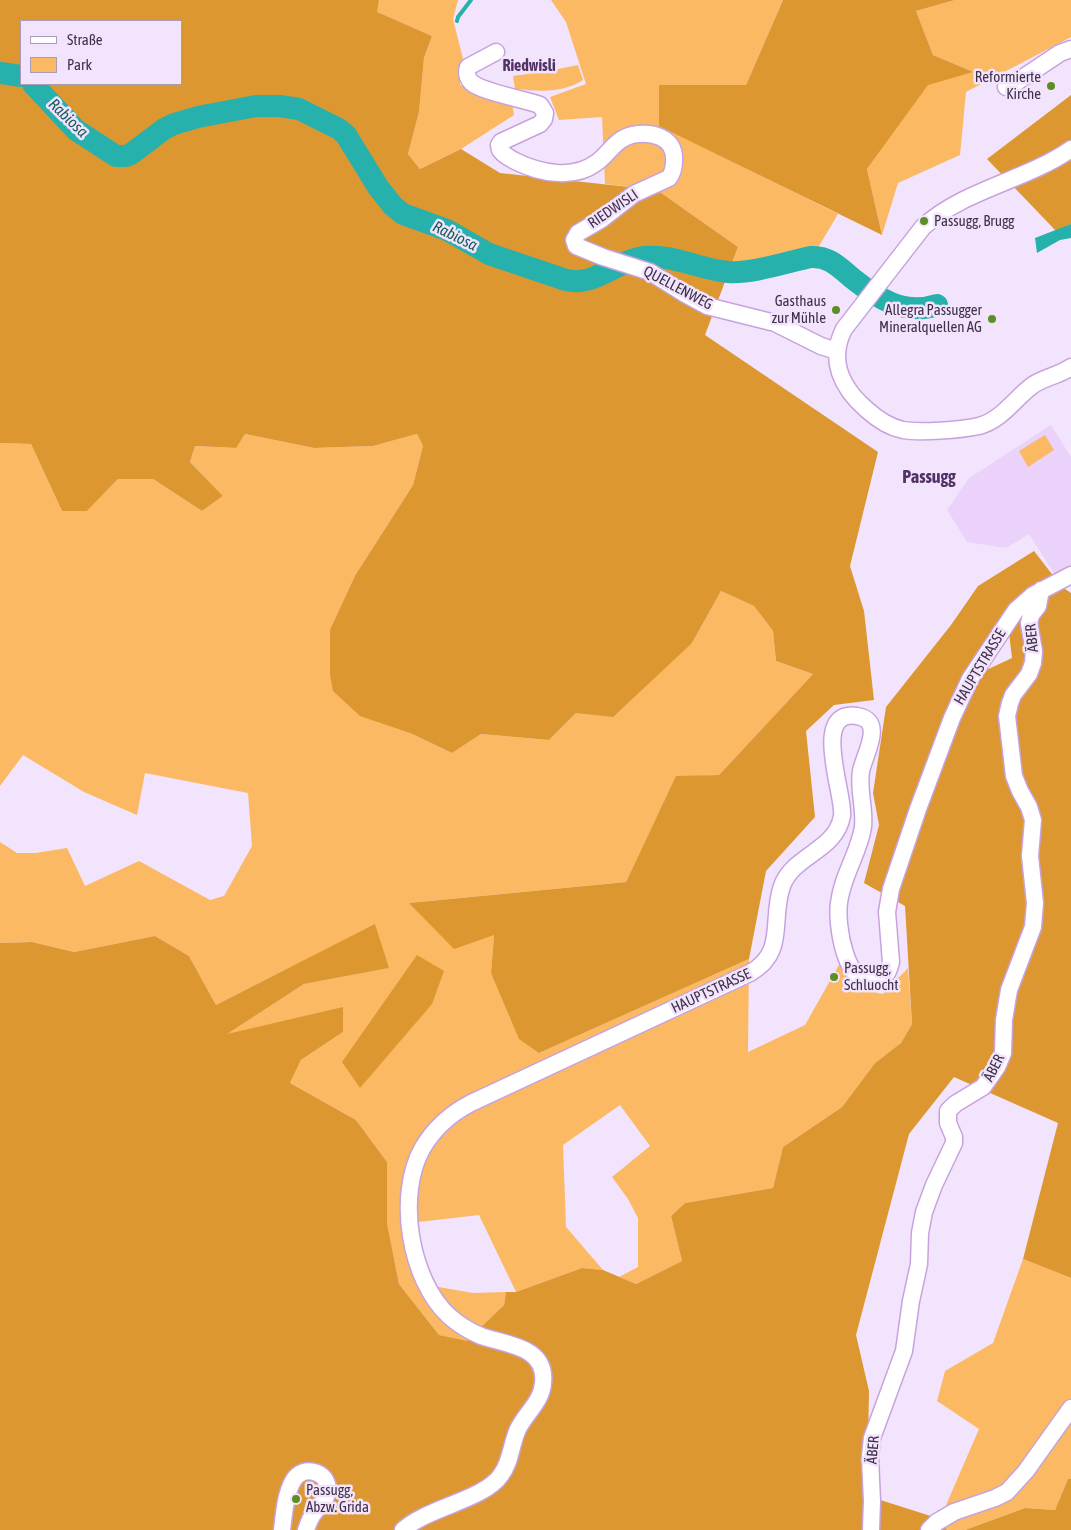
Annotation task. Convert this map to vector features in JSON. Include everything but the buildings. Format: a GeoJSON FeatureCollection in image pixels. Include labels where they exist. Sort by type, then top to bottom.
{"type":"FeatureCollection","features":[{"type":"Feature","properties":{"kind":"street"},"geometry":{"type":"LineString","coordinates":[[1006,86],[1015,83],[1060,53],[1071,49]]}},
{"type":"Feature","properties":{"kind":"street","name":"RIEDWISLI"},"geometry":{"type":"LineString","coordinates":[[496,52],[468,67],[467,76],[482,88],[540,105],[545,113],[544,119],[540,124],[502,141],[499,146],[503,154],[526,166],[542,172],[572,172],[592,166],[616,144],[630,136],[653,135],[662,137],[669,142],[674,156],[673,169],[669,178],[634,194],[598,222],[578,233],[575,238],[575,245]]}},
{"type":"Feature","properties":{"kind":"street"},"geometry":{"type":"LineString","coordinates":[[1071,149],[1034,170],[973,196],[939,214],[918,232],[856,311],[841,334],[837,351],[842,380],[850,394],[883,423],[907,430],[970,427],[988,423],[1001,415],[1034,384],[1071,367]]}},
{"type":"Feature","properties":{"kind":"street","name":"QUELLENWEG"},"geometry":{"type":"LineString","coordinates":[[575,245],[603,257],[650,272],[707,306],[775,323],[821,346],[837,351]]}},
{"type":"Feature","properties":{"kind":"street","name":"HAUPTSTRASSE"},"geometry":{"type":"LineString","coordinates":[[403,1530],[428,1513],[484,1489],[498,1479],[505,1468],[519,1428],[539,1398],[543,1385],[540,1364],[532,1354],[521,1348],[468,1330],[448,1315],[427,1285],[417,1260],[411,1234],[409,1197],[417,1159],[428,1140],[450,1116],[471,1103],[750,973],[767,960],[773,946],[777,908],[784,882],[796,866],[828,841],[839,825],[842,802],[832,753],[831,738],[835,727],[848,716],[859,717],[867,721],[872,731],[872,736],[861,773],[862,828],[840,894],[838,921],[848,961],[856,975],[865,981],[871,982],[882,979],[891,962],[887,912],[891,889],[952,718],[970,679],[1021,605],[1041,590],[1071,575]]}},
{"type":"Feature","properties":{"kind":"street","name":"ÄBER"},"geometry":{"type":"LineString","coordinates":[[871,1530],[871,1443],[904,1351],[911,1301],[919,1264],[920,1233],[924,1212],[934,1185],[954,1147],[954,1137],[948,1123],[947,1114],[955,1104],[983,1087],[997,1067],[1003,1053],[1004,1020],[1010,990],[1033,927],[1035,903],[1030,856],[1033,820],[1014,776],[1007,716],[1013,695],[1029,674],[1033,663],[1034,651],[1028,622],[1038,606],[1041,590]]}},
{"type":"Feature","properties":{"kind":"street"},"geometry":{"type":"LineString","coordinates":[[929,1530],[937,1522],[954,1512],[1007,1492],[1026,1471],[1071,1408]]}},
{"type":"Feature","properties":{"kind":"street"},"geometry":{"type":"LineString","coordinates":[[282,1530],[293,1480],[298,1475],[309,1471],[320,1474],[328,1488],[325,1499],[312,1514],[306,1530]]}},
{"type":"Feature","properties":{"kind":"shaded area"},"geometry":{"type":"Polygon","coordinates":[[[0,0],[379,0],[377,12],[432,36],[424,58],[419,112],[408,154],[420,169],[461,149],[500,173],[657,190],[738,247],[705,335],[878,452],[850,566],[864,611],[874,700],[834,705],[806,731],[815,817],[766,871],[749,959],[539,1053],[519,1039],[491,973],[494,935],[454,949],[409,903],[626,882],[676,776],[719,775],[813,674],[776,661],[773,631],[754,606],[721,591],[692,643],[613,717],[576,713],[549,740],[481,734],[452,753],[410,733],[360,716],[333,691],[330,675],[330,630],[356,574],[413,485],[423,446],[417,434],[373,446],[314,448],[245,434],[236,448],[195,446],[190,462],[223,496],[202,511],[153,479],[118,479],[87,511],[62,511],[31,444],[0,443],[0,0]]]}},
{"type":"Feature","properties":{"kind":"shaded area"},"geometry":{"type":"Polygon","coordinates":[[[783,0],[955,0],[916,11],[933,55],[973,72],[928,85],[867,169],[882,235],[659,126],[659,85],[746,85],[783,0]]]}},
{"type":"Feature","properties":{"kind":"shaded area"},"geometry":{"type":"Polygon","coordinates":[[[1071,95],[1071,224],[1056,231],[987,159],[1071,95]]]}},
{"type":"Feature","properties":{"kind":"shaded area"},"geometry":{"type":"Polygon","coordinates":[[[1071,224],[1071,238],[1060,240],[1037,253],[1035,238],[1071,224]]]}},
{"type":"Feature","properties":{"kind":"shaded area"},"geometry":{"type":"Polygon","coordinates":[[[1051,425],[1071,457],[1071,570],[1057,578],[1029,534],[1006,548],[967,542],[947,510],[969,478],[1051,425]]]}},
{"type":"Feature","properties":{"kind":"shaded area"},"geometry":{"type":"Polygon","coordinates":[[[1034,551],[1062,587],[1071,593],[1071,1278],[1023,1259],[1058,1123],[954,1077],[909,1134],[856,1335],[869,1391],[868,1443],[871,1497],[940,1519],[947,1530],[0,1530],[0,943],[32,942],[74,952],[155,936],[189,956],[216,1005],[375,924],[389,968],[304,984],[227,1034],[343,1007],[343,1032],[301,1060],[290,1083],[356,1120],[387,1162],[387,1223],[399,1284],[439,1335],[467,1341],[504,1305],[506,1292],[516,1292],[582,1268],[603,1270],[636,1284],[682,1261],[671,1216],[685,1203],[773,1188],[783,1147],[842,1107],[875,1063],[901,1043],[912,1024],[905,906],[864,883],[879,825],[873,793],[886,707],[951,625],[978,586],[1034,551]],[[1009,633],[982,672],[1012,658],[1009,633]]]}},
{"type":"Feature","properties":{"kind":"shaded area"},"geometry":{"type":"Polygon","coordinates":[[[417,955],[444,971],[432,1004],[360,1088],[342,1062],[417,955]]]}},
{"type":"Feature","properties":{"kind":"shaded area"},"geometry":{"type":"Polygon","coordinates":[[[1068,1479],[1071,1479],[1071,1530],[965,1530],[1025,1508],[1055,1510],[1068,1479]]]}},
{"type":"Feature","properties":{"kind":"green space"},"geometry":{"type":"Polygon","coordinates":[[[379,0],[458,0],[453,19],[463,59],[460,85],[512,102],[514,115],[461,149],[420,169],[408,154],[419,112],[424,58],[432,36],[376,12],[379,0]]]}},
{"type":"Feature","properties":{"kind":"green space"},"geometry":{"type":"Polygon","coordinates":[[[551,0],[783,0],[746,85],[659,85],[659,125],[838,214],[809,263],[726,281],[738,247],[657,190],[605,184],[602,117],[559,120],[550,97],[586,84],[566,22],[551,0]]]}},
{"type":"Feature","properties":{"kind":"green space"},"geometry":{"type":"Polygon","coordinates":[[[955,0],[1071,0],[1071,37],[966,92],[960,155],[898,183],[882,235],[867,169],[928,84],[972,72],[933,55],[916,11],[955,0]]]}},
{"type":"Feature","properties":{"kind":"green space"},"geometry":{"type":"Polygon","coordinates":[[[578,65],[583,80],[566,88],[558,90],[515,89],[513,76],[578,65]]]}},
{"type":"Feature","properties":{"kind":"green space"},"geometry":{"type":"Polygon","coordinates":[[[245,434],[314,448],[373,446],[417,434],[423,446],[413,485],[356,574],[410,733],[452,753],[481,734],[549,740],[576,713],[692,643],[721,591],[754,606],[773,631],[776,661],[813,674],[719,775],[676,777],[626,882],[409,903],[494,935],[491,973],[539,1053],[749,959],[748,1052],[805,1025],[840,963],[852,988],[883,994],[908,968],[912,1024],[901,1043],[875,1063],[842,1107],[783,1147],[773,1188],[685,1203],[671,1216],[682,1261],[636,1284],[619,1277],[638,1267],[638,1218],[628,1199],[612,1177],[650,1146],[620,1105],[563,1145],[566,1227],[603,1270],[582,1268],[516,1292],[479,1215],[410,1223],[427,1285],[473,1293],[506,1292],[504,1305],[467,1342],[439,1335],[399,1284],[387,1223],[387,1162],[356,1120],[290,1083],[301,1060],[343,1032],[225,1035],[304,984],[388,968],[375,925],[216,1005],[189,956],[155,936],[74,952],[32,942],[0,943],[0,842],[17,853],[36,853],[67,848],[85,886],[139,861],[210,900],[224,896],[252,846],[248,793],[145,773],[137,815],[84,792],[23,755],[0,786],[0,443],[31,444],[62,511],[87,511],[118,479],[153,479],[202,511],[223,496],[190,462],[195,446],[235,448],[245,434]]]}},
{"type":"Feature","properties":{"kind":"green space"},"geometry":{"type":"Polygon","coordinates":[[[1045,435],[1054,450],[1028,467],[1019,451],[1045,435]]]}},
{"type":"Feature","properties":{"kind":"green space"},"geometry":{"type":"Polygon","coordinates":[[[1023,1259],[1071,1278],[1071,1479],[1068,1479],[1055,1510],[1025,1508],[965,1530],[947,1530],[940,1519],[979,1429],[937,1401],[945,1371],[993,1343],[1023,1259]]]}},
{"type":"Feature","properties":{"kind":"waterway"},"geometry":{"type":"LineString","coordinates":[[457,21],[471,0]]}},
{"type":"Feature","properties":{"kind":"waterway","name":"Rabiosa"},"geometry":{"type":"LineString","coordinates":[[0,73],[20,76]]}},
{"type":"Feature","properties":{"kind":"waterway","name":"Rabiosa"},"geometry":{"type":"LineString","coordinates":[[34,85],[76,130],[116,156],[131,154],[164,129],[198,117],[256,106],[279,106],[299,109],[339,129],[346,135],[378,187],[393,206],[403,214],[447,230],[489,254],[566,280],[587,280],[635,259],[645,257],[666,258],[728,272],[758,269],[817,257],[833,263],[871,292],[892,303],[902,307],[913,308],[937,305]]}},
{"type":"Feature","properties":{"kind":"place","name":"Reformierte Kirche"},"geometry":{"type":"Point","coordinates":[1051,86]}},
{"type":"Feature","properties":{"kind":"place","name":"Passugg, Brugg"},"geometry":{"type":"Point","coordinates":[924,221]}},
{"type":"Feature","properties":{"kind":"place","name":"Gasthaus zur Mühle"},"geometry":{"type":"Point","coordinates":[836,310]}},
{"type":"Feature","properties":{"kind":"place","name":"Allegra Passugger Mineralquellen AG"},"geometry":{"type":"Point","coordinates":[992,319]}},
{"type":"Feature","properties":{"kind":"place","name":"Passugg, Schluocht"},"geometry":{"type":"Point","coordinates":[834,977]}},
{"type":"Feature","properties":{"kind":"place","name":"Passugg, Abzw. Grida"},"geometry":{"type":"Point","coordinates":[296,1499]}},
{"type":"Feature","properties":{"kind":"district","name":"Riedwisli"},"geometry":{"type":"Point","coordinates":[529,66]}},
{"type":"Feature","properties":{"kind":"district","name":"Passugg"},"geometry":{"type":"Point","coordinates":[929,477]}}]}
